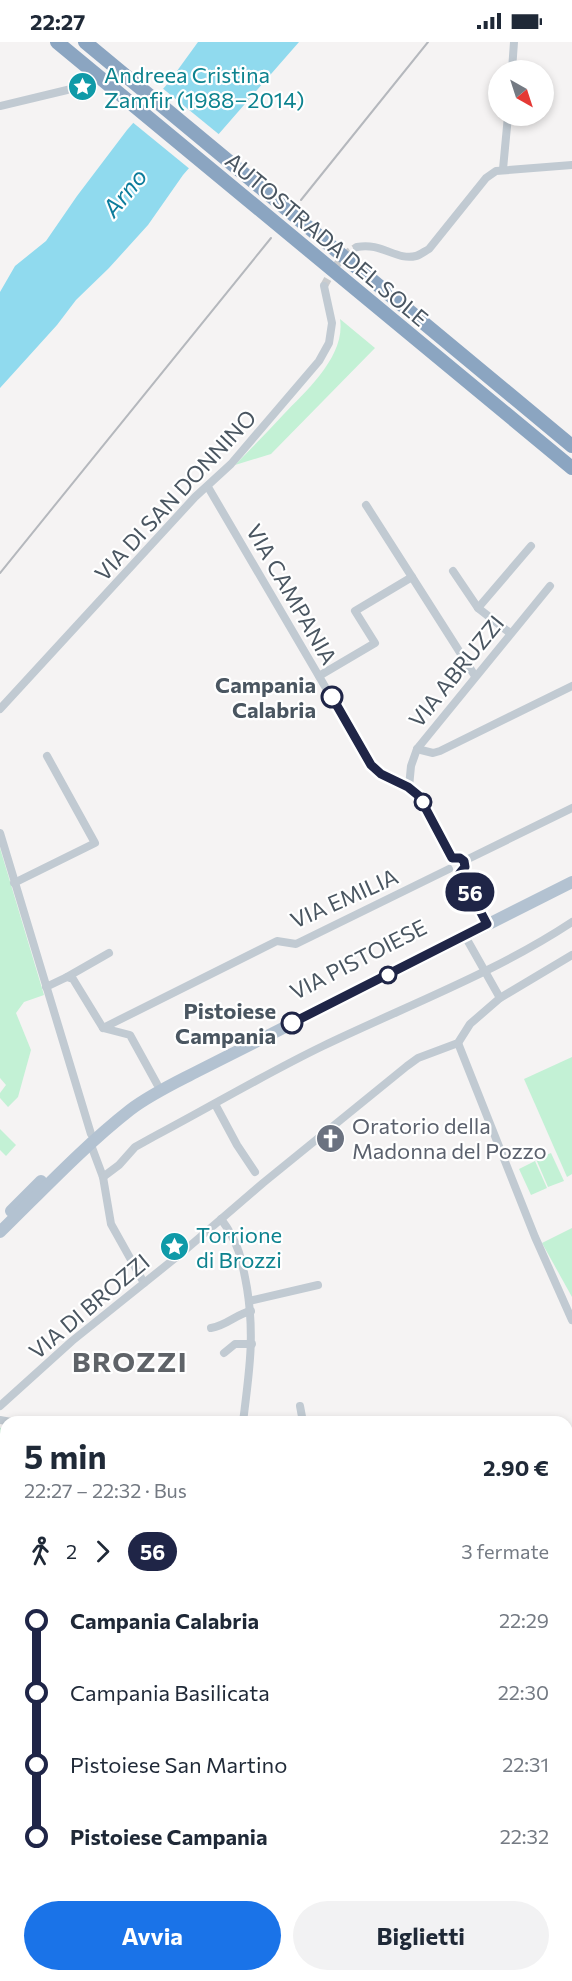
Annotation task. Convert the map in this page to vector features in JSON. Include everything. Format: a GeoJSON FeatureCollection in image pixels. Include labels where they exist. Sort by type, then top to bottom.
{"type":"FeatureCollection","features":[{"type":"Feature","properties":{"kind":"highway","name":"AUTOSTRADA DEL SOLE"},"geometry":{"type":"LineString","coordinates":[[57,42],[572,468]]}},
{"type":"Feature","properties":{"kind":"highway","name":"AUTOSTRADA DEL SOLE"},"geometry":{"type":"LineString","coordinates":[[85,42],[572,446]]}},
{"type":"Feature","properties":{"kind":"main road","name":"VIA PISTOIESE"},"geometry":{"type":"LineString","coordinates":[[0,1221],[91,1140],[161,1090],[465,936],[485,922],[572,875]]}},
{"type":"Feature","properties":{"kind":"main road","name":"VIA PISTOIESE"},"geometry":{"type":"LineString","coordinates":[[0,1232],[125,1105],[157,1084],[485,922],[572,882]]}},
{"type":"Feature","properties":{"kind":"street"},"geometry":{"type":"LineString","coordinates":[[513,60],[514,42]]}},
{"type":"Feature","properties":{"kind":"street"},"geometry":{"type":"LineString","coordinates":[[0,106],[67,90],[89,82]]}},
{"type":"Feature","properties":{"kind":"street"},"geometry":{"type":"LineString","coordinates":[[503,169],[507,126]]}},
{"type":"Feature","properties":{"kind":"street"},"geometry":{"type":"LineString","coordinates":[[357,247],[368,245],[380,247],[393,254],[416,256],[429,249],[486,178],[496,171],[572,165]]}},
{"type":"Feature","properties":{"kind":"street","name":"VIA DI SAN DONNINO"},"geometry":{"type":"LineString","coordinates":[[0,709],[195,497],[231,464],[319,361],[329,343],[332,323],[324,286]]}},
{"type":"Feature","properties":{"kind":"street","name":"VIA CAMPANIA"},"geometry":{"type":"LineString","coordinates":[[208,487],[371,765],[381,774],[408,787],[419,796],[452,858]]}},
{"type":"Feature","properties":{"kind":"street"},"geometry":{"type":"LineString","coordinates":[[366,505],[474,676]]}},
{"type":"Feature","properties":{"kind":"street"},"geometry":{"type":"LineString","coordinates":[[478,608],[531,546]]}},
{"type":"Feature","properties":{"kind":"street"},"geometry":{"type":"LineString","coordinates":[[453,571],[478,608],[510,633]]}},
{"type":"Feature","properties":{"kind":"street"},"geometry":{"type":"LineString","coordinates":[[319,676],[375,643],[355,611],[412,577]]}},
{"type":"Feature","properties":{"kind":"street","name":"VIA ABRUZZI"},"geometry":{"type":"LineString","coordinates":[[408,787],[413,757],[417,749],[474,676],[550,586]]}},
{"type":"Feature","properties":{"kind":"street"},"geometry":{"type":"LineString","coordinates":[[417,749],[433,753],[440,751],[572,686]]}},
{"type":"Feature","properties":{"kind":"street"},"geometry":{"type":"LineString","coordinates":[[14,883],[95,843],[47,756]]}},
{"type":"Feature","properties":{"kind":"street"},"geometry":{"type":"LineString","coordinates":[[464,861],[572,808]]}},
{"type":"Feature","properties":{"kind":"street"},"geometry":{"type":"LineString","coordinates":[[0,833],[103,1177],[111,1224],[144,1282]]}},
{"type":"Feature","properties":{"kind":"street"},"geometry":{"type":"LineString","coordinates":[[452,858],[460,858],[464,861],[465,867],[460,873],[455,874],[448,869],[452,858]]}},
{"type":"Feature","properties":{"kind":"street","name":"VIA EMILIA"},"geometry":{"type":"LineString","coordinates":[[103,1028],[277,940],[297,944],[448,869]]}},
{"type":"Feature","properties":{"kind":"street"},"geometry":{"type":"LineString","coordinates":[[460,873],[485,922]]}},
{"type":"Feature","properties":{"kind":"street"},"geometry":{"type":"LineString","coordinates":[[103,1177],[119,1165],[135,1147],[321,1047],[484,971],[548,938],[572,922]]}},
{"type":"Feature","properties":{"kind":"street"},"geometry":{"type":"LineString","coordinates":[[465,936],[500,998]]}},
{"type":"Feature","properties":{"kind":"street"},"geometry":{"type":"LineString","coordinates":[[46,987],[109,953]]}},
{"type":"Feature","properties":{"kind":"street"},"geometry":{"type":"LineString","coordinates":[[572,955],[500,998],[470,1024],[458,1043],[535,1237],[572,1320]]}},
{"type":"Feature","properties":{"kind":"street"},"geometry":{"type":"LineString","coordinates":[[67,977],[77,983],[103,1028],[130,1035],[157,1084]]}},
{"type":"Feature","properties":{"kind":"street","name":"VIA DI BROZZI"},"geometry":{"type":"LineString","coordinates":[[0,1406],[72,1341],[221,1220],[260,1178],[413,1061],[458,1043]]}},
{"type":"Feature","properties":{"kind":"street"},"geometry":{"type":"LineString","coordinates":[[215,1104],[237,1145],[260,1178]]}},
{"type":"Feature","properties":{"kind":"street"},"geometry":{"type":"LineString","coordinates":[[221,1220],[236,1242],[242,1258],[251,1311],[252,1344],[244,1416]]}},
{"type":"Feature","properties":{"kind":"street"},"geometry":{"type":"LineString","coordinates":[[249,1301],[318,1285]]}},
{"type":"Feature","properties":{"kind":"street"},"geometry":{"type":"LineString","coordinates":[[211,1328],[223,1326],[243,1313],[251,1311]]}},
{"type":"Feature","properties":{"kind":"street"},"geometry":{"type":"LineString","coordinates":[[224,1353],[235,1344],[252,1344]]}},
{"type":"Feature","properties":{"kind":"street"},"geometry":{"type":"LineString","coordinates":[[300,1406],[302,1416]]}},
{"type":"Feature","properties":{"kind":"green space"},"geometry":{"type":"Polygon","coordinates":[[[340,319],[375,348],[271,454],[235,465],[322,372],[337,346],[340,319]]]}},
{"type":"Feature","properties":{"kind":"green space"},"geometry":{"type":"Polygon","coordinates":[[[0,848],[44,995],[24,1002],[16,1013],[31,1050],[18,1097],[8,1107],[0,1098],[0,1093],[6,1085],[0,1078],[0,848]]]}},
{"type":"Feature","properties":{"kind":"green space"},"geometry":{"type":"Polygon","coordinates":[[[572,1057],[572,1174],[567,1177],[524,1079],[572,1057]]]}},
{"type":"Feature","properties":{"kind":"green space"},"geometry":{"type":"Polygon","coordinates":[[[0,1129],[16,1145],[6,1156],[0,1150],[0,1129]]]}},
{"type":"Feature","properties":{"kind":"green space"},"geometry":{"type":"Polygon","coordinates":[[[551,1153],[564,1181],[548,1187],[536,1159],[551,1153]]]}},
{"type":"Feature","properties":{"kind":"green space"},"geometry":{"type":"Polygon","coordinates":[[[535,1161],[547,1188],[531,1195],[519,1169],[535,1161]]]}},
{"type":"Feature","properties":{"kind":"green space"},"geometry":{"type":"Polygon","coordinates":[[[572,1228],[572,1297],[542,1243],[572,1228]]]}},
{"type":"Feature","properties":{"kind":"water","name":"Arno"},"geometry":{"type":"Polygon","coordinates":[[[198,42],[299,42],[183,175],[148,225],[76,300],[57,325],[0,388],[0,292],[15,266],[46,241],[127,130],[169,82],[198,42]]]}},
{"type":"Feature","properties":{"kind":"pier"},"geometry":{"type":"Polygon","coordinates":[[[161,87],[221,136],[191,170],[131,121],[161,87]]]}},
{"type":"Feature","properties":{"kind":"tunnel"},"geometry":{"type":"LineString","coordinates":[[324,286],[342,258],[357,247]]}},
{"type":"Feature","properties":{"kind":"railway"},"geometry":{"type":"LineString","coordinates":[[301,200],[428,42]]}},
{"type":"Feature","properties":{"kind":"railway"},"geometry":{"type":"LineString","coordinates":[[0,573],[271,238]]}},
{"type":"Feature","properties":{"kind":"bus line","name":"56"},"geometry":{"type":"LineString","coordinates":[[292,1023],[487,924],[460,873],[465,867],[464,861],[458,857],[452,858],[419,796],[403,784],[381,774],[371,765],[332,697]]}},
{"type":"Feature","properties":{"kind":"place","name":"Andreea Cristina Zamfir (1988–2014)"},"geometry":{"type":"Point","coordinates":[83,87]}},
{"type":"Feature","properties":{"kind":"place","name":"Campania Calabria"},"geometry":{"type":"Point","coordinates":[332,697]}},
{"type":"Feature","properties":{"kind":"place","name":"Pistoiese Campania"},"geometry":{"type":"Point","coordinates":[292,1023]}},
{"type":"Feature","properties":{"kind":"place","name":"Oratorio della Madonna del Pozzo"},"geometry":{"type":"Point","coordinates":[331,1138]}},
{"type":"Feature","properties":{"kind":"place","name":"Torrione di Brozzi"},"geometry":{"type":"Point","coordinates":[175,1247]}},
{"type":"Feature","properties":{"kind":"district","name":"BROZZI"},"geometry":{"type":"Point","coordinates":[130,1361]}}]}
